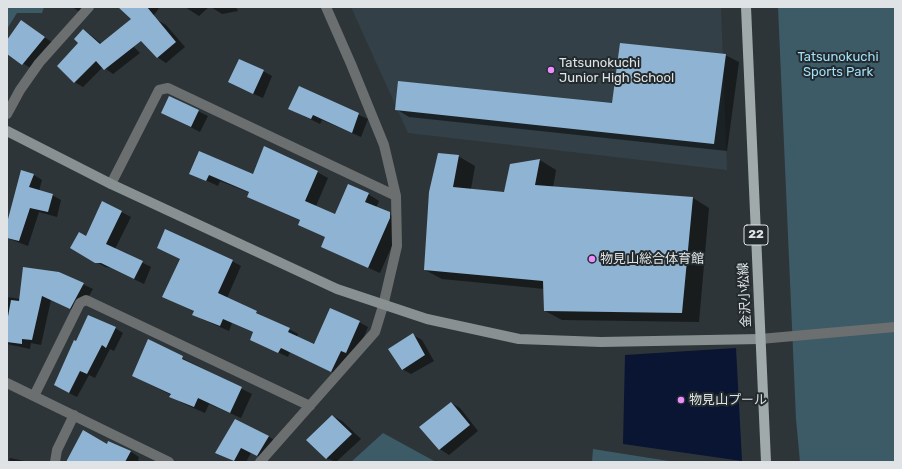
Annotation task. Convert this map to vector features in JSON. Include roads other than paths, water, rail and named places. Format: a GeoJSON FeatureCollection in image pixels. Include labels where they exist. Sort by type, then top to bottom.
{"type":"FeatureCollection","features":[{"type":"Feature","properties":{"kind":"main road","name":"金沢小松線"},"geometry":{"type":"LineString","coordinates":[[746,7],[766,462]]}},
{"type":"Feature","properties":{"kind":"street"},"geometry":{"type":"LineString","coordinates":[[7,114],[20,90],[39,63],[89,7]]}},
{"type":"Feature","properties":{"kind":"street"},"geometry":{"type":"LineString","coordinates":[[260,462],[375,332],[383,306],[397,246],[396,196],[384,145],[326,7]]}},
{"type":"Feature","properties":{"kind":"street"},"geometry":{"type":"LineString","coordinates":[[111,184],[159,90],[168,88],[396,196]]}},
{"type":"Feature","properties":{"kind":"street"},"geometry":{"type":"LineString","coordinates":[[7,131],[111,184],[337,289],[383,306],[427,319],[519,339],[601,342],[760,339],[895,327]]}},
{"type":"Feature","properties":{"kind":"street"},"geometry":{"type":"LineString","coordinates":[[34,396],[80,303],[86,300],[310,406]]}},
{"type":"Feature","properties":{"kind":"street"},"geometry":{"type":"LineString","coordinates":[[7,383],[169,462]]}},
{"type":"Feature","properties":{"kind":"street"},"geometry":{"type":"LineString","coordinates":[[55,462],[57,450],[74,415]]}},
{"type":"Feature","properties":{"kind":"water","name":"物見山プール"},"geometry":{"type":"Polygon","coordinates":[[[736,348],[742,461],[623,444],[625,355],[736,348]]]}},
{"type":"Feature","properties":{"kind":"place","name":"Tatsunokuchi Junior High School"},"geometry":{"type":"Point","coordinates":[551,70]}},
{"type":"Feature","properties":{"kind":"place","name":"物見山総合体育館"},"geometry":{"type":"Point","coordinates":[592,259]}},
{"type":"Feature","properties":{"kind":"place","name":"物見山プール"},"geometry":{"type":"Point","coordinates":[681,400]}},
{"type":"Feature","properties":{"kind":"park label","name":"Tatsunokuchi Sports Park"},"geometry":{"type":"Point","coordinates":[838,64]}}]}
